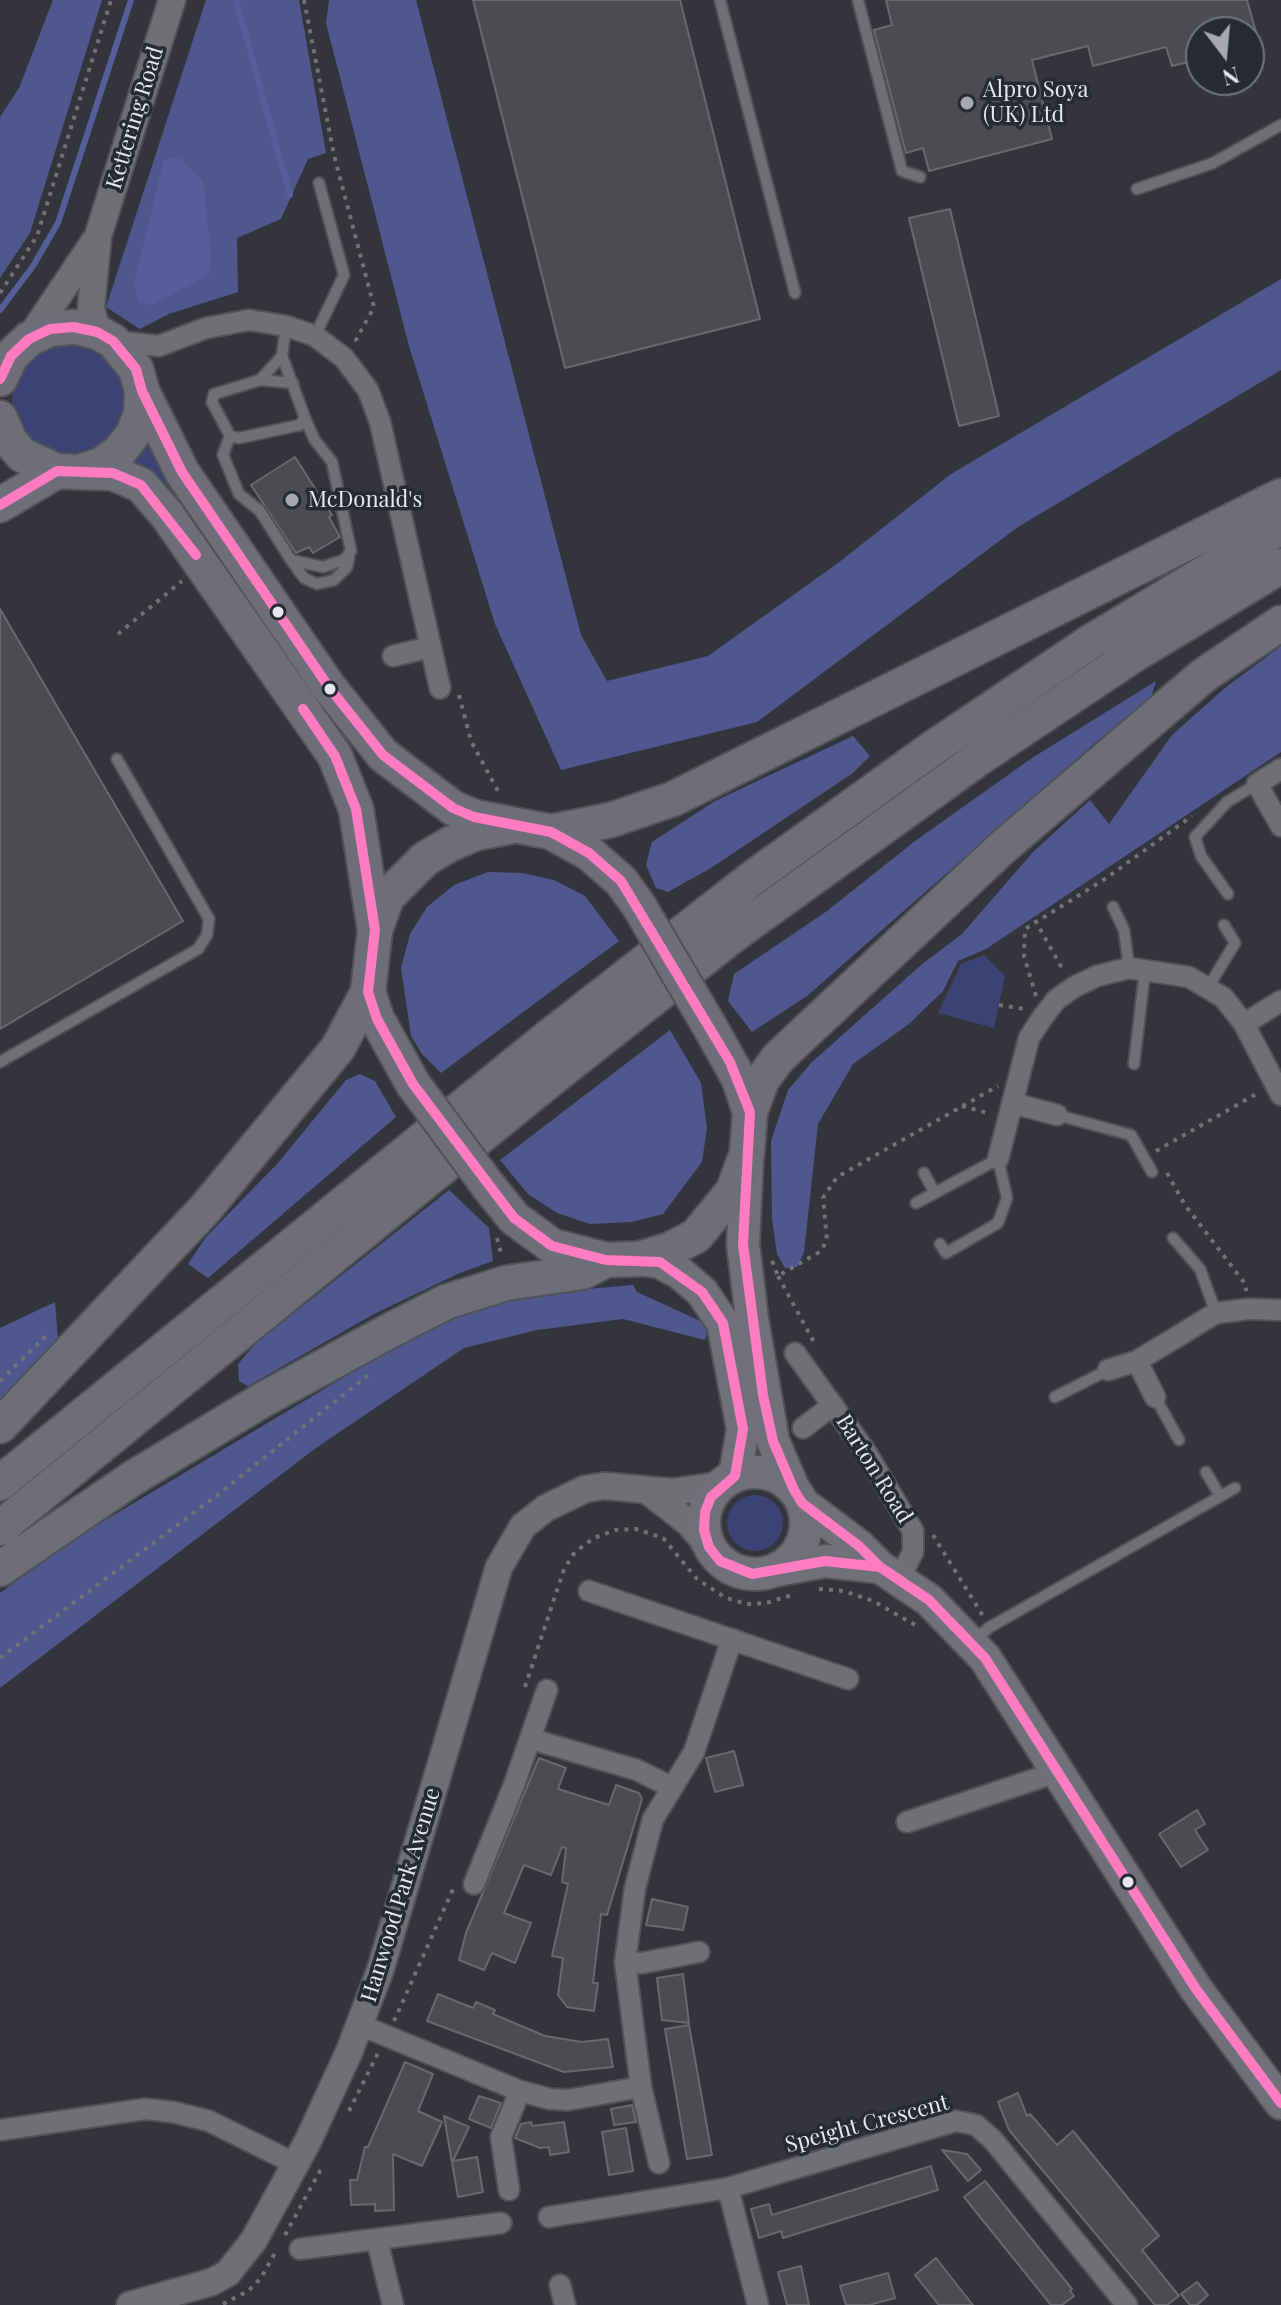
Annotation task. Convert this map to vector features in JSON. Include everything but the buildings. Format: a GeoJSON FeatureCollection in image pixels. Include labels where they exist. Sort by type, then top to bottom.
{"type":"FeatureCollection","features":[{"type":"Feature","properties":{"kind":"highway"},"geometry":{"type":"LineString","coordinates":[[0,379],[11,356],[29,339],[50,329],[74,327],[105,336],[126,354],[182,472],[328,686],[383,755],[453,808],[474,817],[512,812],[589,853],[621,881],[710,1027],[739,1079],[750,1112]]}},
{"type":"Feature","properties":{"kind":"highway"},"geometry":{"type":"LineString","coordinates":[[0,505],[68,471],[101,465],[119,452],[133,434],[141,413],[140,384]]}},
{"type":"Feature","properties":{"kind":"highway"},"geometry":{"type":"LineString","coordinates":[[0,424],[22,455],[68,471],[113,473],[141,485],[159,505],[335,756],[356,809],[375,930]]}},
{"type":"Feature","properties":{"kind":"highway"},"geometry":{"type":"LineString","coordinates":[[551,832],[611,820],[673,799],[1281,496]]}},
{"type":"Feature","properties":{"kind":"highway"},"geometry":{"type":"LineString","coordinates":[[0,1483],[545,1040],[754,877],[933,748],[1089,643],[1281,527]]}},
{"type":"Feature","properties":{"kind":"highway"},"geometry":{"type":"LineString","coordinates":[[0,1528],[515,1107],[736,933],[979,758],[1132,656],[1281,566]]}},
{"type":"Feature","properties":{"kind":"highway"},"geometry":{"type":"LineString","coordinates":[[0,1569],[133,1478],[264,1399],[446,1302],[506,1283],[583,1272],[622,1259],[669,1250],[696,1236],[733,1191],[747,1153],[750,1112],[762,1080],[778,1058],[1003,847],[1204,675],[1281,623]]}},
{"type":"Feature","properties":{"kind":"highway"},"geometry":{"type":"LineString","coordinates":[[0,1426],[205,1209],[338,1048],[368,992],[375,930],[387,897],[425,859],[512,812]]}},
{"type":"Feature","properties":{"kind":"highway"},"geometry":{"type":"LineString","coordinates":[[368,992],[377,1019],[413,1084],[514,1218],[552,1246],[622,1259]]}},
{"type":"Feature","properties":{"kind":"main road"},"geometry":{"type":"LineString","coordinates":[[747,1153],[743,1244],[752,1319],[773,1441],[798,1496],[805,1535],[798,1551],[770,1572]]}},
{"type":"Feature","properties":{"kind":"main road"},"geometry":{"type":"LineString","coordinates":[[622,1259],[660,1262],[680,1273],[702,1292],[723,1323],[743,1429],[728,1480],[705,1512],[704,1530],[709,1547],[720,1561],[735,1570],[752,1574],[805,1562],[825,1561],[889,1573]]}},
{"type":"Feature","properties":{"kind":"main road"},"geometry":{"type":"LineString","coordinates":[[728,1480],[766,1473],[889,1573],[981,1635],[1005,1686],[1057,1772],[1196,1989],[1281,2103]]}},
{"type":"Feature","properties":{"kind":"street","name":"Kettering Road"},"geometry":{"type":"LineString","coordinates":[[98,236],[172,0]]}},
{"type":"Feature","properties":{"kind":"street"},"geometry":{"type":"LineString","coordinates":[[98,236],[91,308],[105,336],[159,346],[206,328],[249,320],[286,326],[315,336],[344,358],[368,390],[380,422],[431,647],[449,687]]}},
{"type":"Feature","properties":{"kind":"street"},"geometry":{"type":"LineString","coordinates":[[29,339],[98,236]]}},
{"type":"Feature","properties":{"kind":"street"},"geometry":{"type":"LineString","coordinates":[[140,384],[159,346]]}},
{"type":"Feature","properties":{"kind":"street"},"geometry":{"type":"LineString","coordinates":[[393,656],[431,647]]}},
{"type":"Feature","properties":{"kind":"street"},"geometry":{"type":"LineString","coordinates":[[1281,769],[1257,784],[1281,826]]}},
{"type":"Feature","properties":{"kind":"street"},"geometry":{"type":"LineString","coordinates":[[998,1159],[1006,1110],[1029,1038],[1056,1000],[1097,976],[1137,969],[1189,977],[1209,986],[1244,1024],[1277,1090]]}},
{"type":"Feature","properties":{"kind":"street"},"geometry":{"type":"LineString","coordinates":[[1244,1024],[1281,1001]]}},
{"type":"Feature","properties":{"kind":"street"},"geometry":{"type":"LineString","coordinates":[[1006,1110],[1057,1115]]}},
{"type":"Feature","properties":{"kind":"street"},"geometry":{"type":"LineString","coordinates":[[1108,1370],[1137,1361],[1216,1313],[1249,1309],[1281,1310]]}},
{"type":"Feature","properties":{"kind":"street","name":"Barton Road"},"geometry":{"type":"LineString","coordinates":[[795,1353],[833,1405],[913,1531],[913,1552],[889,1573]]}},
{"type":"Feature","properties":{"kind":"street"},"geometry":{"type":"LineString","coordinates":[[1137,1361],[1155,1397]]}},
{"type":"Feature","properties":{"kind":"street","name":"Barton Road"},"geometry":{"type":"LineString","coordinates":[[803,1428],[833,1405]]}},
{"type":"Feature","properties":{"kind":"street","name":"Hanwood Park Avenue"},"geometry":{"type":"LineString","coordinates":[[130,2305],[212,2282],[228,2273],[254,2240],[296,2164],[360,2025],[397,1918],[499,1567],[523,1526],[564,1498],[604,1486],[672,1492],[728,1480]]}},
{"type":"Feature","properties":{"kind":"street"},"geometry":{"type":"LineString","coordinates":[[645,1489],[689,1523],[709,1547]]}},
{"type":"Feature","properties":{"kind":"street"},"geometry":{"type":"LineString","coordinates":[[589,1591],[848,1679]]}},
{"type":"Feature","properties":{"kind":"street"},"geometry":{"type":"LineString","coordinates":[[659,2163],[641,2087],[625,1962],[635,1888],[653,1819],[694,1752],[732,1639]]}},
{"type":"Feature","properties":{"kind":"street"},"geometry":{"type":"LineString","coordinates":[[465,1882],[531,1739],[547,1690]]}},
{"type":"Feature","properties":{"kind":"street"},"geometry":{"type":"LineString","coordinates":[[531,1739],[637,1770],[671,1787]]}},
{"type":"Feature","properties":{"kind":"street"},"geometry":{"type":"LineString","coordinates":[[907,1822],[1057,1772]]}},
{"type":"Feature","properties":{"kind":"street"},"geometry":{"type":"LineString","coordinates":[[625,1962],[642,1963],[699,1952]]}},
{"type":"Feature","properties":{"kind":"street"},"geometry":{"type":"LineString","coordinates":[[360,2025],[520,2091],[568,2100],[641,2087]]}},
{"type":"Feature","properties":{"kind":"street"},"geometry":{"type":"LineString","coordinates":[[509,2190],[501,2137],[520,2091]]}},
{"type":"Feature","properties":{"kind":"street"},"geometry":{"type":"LineString","coordinates":[[0,2130],[145,2109],[173,2112],[209,2121],[296,2164]]}},
{"type":"Feature","properties":{"kind":"street","name":"Speight Crescent"},"geometry":{"type":"LineString","coordinates":[[549,2217],[728,2188],[956,2121],[976,2125],[993,2140],[1127,2305]]}},
{"type":"Feature","properties":{"kind":"street"},"geometry":{"type":"LineString","coordinates":[[728,2188],[758,2305]]}},
{"type":"Feature","properties":{"kind":"street"},"geometry":{"type":"LineString","coordinates":[[300,2249],[501,2223]]}},
{"type":"Feature","properties":{"kind":"street"},"geometry":{"type":"LineString","coordinates":[[377,2240],[393,2305]]}},
{"type":"Feature","properties":{"kind":"lane"},"geometry":{"type":"LineString","coordinates":[[720,0],[795,293]]}},
{"type":"Feature","properties":{"kind":"lane"},"geometry":{"type":"LineString","coordinates":[[858,0],[902,171],[920,177]]}},
{"type":"Feature","properties":{"kind":"lane"},"geometry":{"type":"LineString","coordinates":[[1137,189],[1213,163],[1281,125]]}},
{"type":"Feature","properties":{"kind":"lane"},"geometry":{"type":"LineString","coordinates":[[315,336],[344,275],[319,183]]}},
{"type":"Feature","properties":{"kind":"lane"},"geometry":{"type":"LineString","coordinates":[[286,326],[282,356],[293,383],[305,418],[314,439],[332,462],[351,551],[347,567],[334,580],[317,584],[304,578],[260,511],[239,494],[223,455],[230,436],[212,402],[214,394],[260,380],[293,383]]}},
{"type":"Feature","properties":{"kind":"lane"},"geometry":{"type":"LineString","coordinates":[[260,380],[282,356]]}},
{"type":"Feature","properties":{"kind":"lane"},"geometry":{"type":"LineString","coordinates":[[230,436],[239,438],[300,425],[305,418]]}},
{"type":"Feature","properties":{"kind":"lane"},"geometry":{"type":"LineString","coordinates":[[291,560],[323,567],[344,560],[351,551]]}},
{"type":"Feature","properties":{"kind":"lane"},"geometry":{"type":"LineString","coordinates":[[0,1062],[198,949],[207,935],[209,919],[117,759]]}},
{"type":"Feature","properties":{"kind":"lane"},"geometry":{"type":"LineString","coordinates":[[1228,894],[1201,856],[1195,837],[1227,802],[1257,784]]}},
{"type":"Feature","properties":{"kind":"lane"},"geometry":{"type":"LineString","coordinates":[[1113,907],[1137,969],[1134,1064]]}},
{"type":"Feature","properties":{"kind":"lane"},"geometry":{"type":"LineString","coordinates":[[1209,986],[1235,943],[1224,925]]}},
{"type":"Feature","properties":{"kind":"lane"},"geometry":{"type":"LineString","coordinates":[[1057,1115],[1131,1135],[1152,1172]]}},
{"type":"Feature","properties":{"kind":"lane"},"geometry":{"type":"LineString","coordinates":[[916,1203],[998,1159],[1007,1198],[998,1223],[946,1253],[940,1244]]}},
{"type":"Feature","properties":{"kind":"lane"},"geometry":{"type":"LineString","coordinates":[[924,1173],[935,1193]]}},
{"type":"Feature","properties":{"kind":"lane"},"geometry":{"type":"LineString","coordinates":[[1173,1238],[1200,1269],[1216,1313]]}},
{"type":"Feature","properties":{"kind":"lane"},"geometry":{"type":"LineString","coordinates":[[1055,1397],[1108,1370]]}},
{"type":"Feature","properties":{"kind":"lane"},"geometry":{"type":"LineString","coordinates":[[1155,1397],[1179,1440]]}},
{"type":"Feature","properties":{"kind":"lane"},"geometry":{"type":"LineString","coordinates":[[1206,1472],[1220,1496]]}},
{"type":"Feature","properties":{"kind":"lane"},"geometry":{"type":"LineString","coordinates":[[981,1635],[1235,1488]]}},
{"type":"Feature","properties":{"kind":"path"},"geometry":{"type":"LineString","coordinates":[[0,293],[37,236],[111,0]]}},
{"type":"Feature","properties":{"kind":"path"},"geometry":{"type":"LineString","coordinates":[[304,0],[334,155],[374,307],[356,340],[362,347]]}},
{"type":"Feature","properties":{"kind":"path"},"geometry":{"type":"LineString","coordinates":[[118,634],[187,577]]}},
{"type":"Feature","properties":{"kind":"path"},"geometry":{"type":"LineString","coordinates":[[449,687],[476,753],[496,791],[512,812]]}},
{"type":"Feature","properties":{"kind":"path"},"geometry":{"type":"LineString","coordinates":[[1036,1002],[1022,935],[1035,920],[1105,879],[1200,811]]}},
{"type":"Feature","properties":{"kind":"path"},"geometry":{"type":"LineString","coordinates":[[1035,920],[1070,981]]}},
{"type":"Feature","properties":{"kind":"path"},"geometry":{"type":"LineString","coordinates":[[999,1005],[1036,1011]]}},
{"type":"Feature","properties":{"kind":"path"},"geometry":{"type":"LineString","coordinates":[[795,1268],[821,1251],[827,1240],[823,1198],[837,1177],[1002,1083]]}},
{"type":"Feature","properties":{"kind":"path"},"geometry":{"type":"LineString","coordinates":[[1156,1151],[1277,1090]]}},
{"type":"Feature","properties":{"kind":"path"},"geometry":{"type":"LineString","coordinates":[[962,1106],[1006,1110]]}},
{"type":"Feature","properties":{"kind":"path"},"geometry":{"type":"LineString","coordinates":[[1148,1139],[1185,1205],[1246,1285],[1249,1309]]}},
{"type":"Feature","properties":{"kind":"path"},"geometry":{"type":"LineString","coordinates":[[496,1236],[506,1283]]}},
{"type":"Feature","properties":{"kind":"path"},"geometry":{"type":"LineString","coordinates":[[0,1658],[220,1493],[379,1365]]}},
{"type":"Feature","properties":{"kind":"path"},"geometry":{"type":"LineString","coordinates":[[925,1523],[981,1635]]}},
{"type":"Feature","properties":{"kind":"path"},"geometry":{"type":"LineString","coordinates":[[524,1690],[564,1569],[575,1552],[594,1538],[615,1530],[636,1529],[663,1538],[697,1579],[726,1598],[747,1604],[766,1603],[800,1593]]}},
{"type":"Feature","properties":{"kind":"path"},"geometry":{"type":"LineString","coordinates":[[809,1591],[844,1591],[873,1601],[927,1633]]}},
{"type":"Feature","properties":{"kind":"path"},"geometry":{"type":"LineString","coordinates":[[391,2028],[465,1882]]}},
{"type":"Feature","properties":{"kind":"shaded area"},"geometry":{"type":"Polygon","coordinates":[[[53,0],[102,0],[30,233],[0,278],[0,117],[19,88],[53,0]]]}},
{"type":"Feature","properties":{"kind":"shaded area"},"geometry":{"type":"Polygon","coordinates":[[[206,0],[299,0],[326,153],[308,159],[281,219],[237,238],[238,292],[169,314],[140,329],[106,307],[206,0]]]}},
{"type":"Feature","properties":{"kind":"shaded area"},"geometry":{"type":"Polygon","coordinates":[[[329,0],[416,0],[581,635],[607,681],[708,656],[838,563],[951,474],[1281,279],[1281,370],[1018,527],[757,722],[561,770],[495,624],[409,346],[326,23],[329,0]]]}},
{"type":"Feature","properties":{"kind":"shaded area"},"geometry":{"type":"Polygon","coordinates":[[[179,158],[203,180],[211,254],[209,275],[151,305],[138,302],[134,283],[164,160],[179,158]]]}},
{"type":"Feature","properties":{"kind":"shaded area"},"geometry":{"type":"Polygon","coordinates":[[[69,342],[91,347],[109,359],[121,377],[126,399],[121,421],[109,439],[91,451],[69,456],[47,451],[29,439],[17,421],[12,399],[17,377],[29,359],[47,347],[69,342]]]}},
{"type":"Feature","properties":{"kind":"shaded area"},"geometry":{"type":"Polygon","coordinates":[[[148,441],[179,491],[172,497],[149,472],[132,463],[148,441]]]}},
{"type":"Feature","properties":{"kind":"shaded area"},"geometry":{"type":"Polygon","coordinates":[[[1281,646],[1281,752],[986,949],[958,961],[943,991],[909,1024],[853,1064],[818,1124],[804,1252],[797,1267],[785,1268],[777,1254],[772,1218],[771,1141],[788,1090],[812,1062],[921,965],[962,934],[1033,852],[1090,800],[1109,824],[1172,735],[1226,687],[1281,646]]]}},
{"type":"Feature","properties":{"kind":"shaded area"},"geometry":{"type":"Polygon","coordinates":[[[1156,681],[1150,701],[1096,742],[807,996],[752,1032],[728,1001],[734,974],[827,911],[915,841],[1032,758],[1156,681]]]}},
{"type":"Feature","properties":{"kind":"shaded area"},"geometry":{"type":"Polygon","coordinates":[[[853,736],[870,756],[853,773],[711,868],[668,892],[656,888],[646,865],[652,842],[715,801],[853,736]]]}},
{"type":"Feature","properties":{"kind":"shaded area"},"geometry":{"type":"Polygon","coordinates":[[[488,872],[522,873],[554,880],[585,896],[619,941],[441,1073],[422,1054],[411,1036],[401,968],[410,934],[427,907],[454,885],[488,872]]]}},
{"type":"Feature","properties":{"kind":"shaded area"},"geometry":{"type":"Polygon","coordinates":[[[984,955],[1005,976],[994,1028],[938,1013],[961,964],[984,955]]]}},
{"type":"Feature","properties":{"kind":"shaded area"},"geometry":{"type":"Polygon","coordinates":[[[670,1030],[701,1083],[707,1128],[702,1162],[663,1214],[631,1222],[590,1224],[557,1213],[528,1194],[500,1160],[670,1030]]]}},
{"type":"Feature","properties":{"kind":"shaded area"},"geometry":{"type":"Polygon","coordinates":[[[360,1074],[375,1081],[396,1117],[208,1278],[188,1264],[206,1237],[278,1163],[346,1080],[360,1074]]]}},
{"type":"Feature","properties":{"kind":"shaded area"},"geometry":{"type":"Polygon","coordinates":[[[449,1190],[489,1228],[493,1261],[462,1272],[374,1314],[248,1386],[239,1381],[238,1364],[256,1343],[449,1190]]]}},
{"type":"Feature","properties":{"kind":"shaded area"},"geometry":{"type":"Polygon","coordinates":[[[633,1285],[637,1292],[709,1325],[705,1340],[623,1319],[537,1330],[464,1348],[316,1448],[0,1688],[0,1593],[79,1536],[436,1322],[519,1295],[633,1285]]]}},
{"type":"Feature","properties":{"kind":"shaded area"},"geometry":{"type":"Polygon","coordinates":[[[55,1302],[58,1340],[0,1400],[0,1328],[55,1302]]]}},
{"type":"Feature","properties":{"kind":"shaded area"},"geometry":{"type":"Polygon","coordinates":[[[755,1495],[775,1503],[783,1523],[775,1543],[755,1551],[735,1543],[727,1523],[735,1503],[755,1495]]]}},
{"type":"Feature","properties":{"kind":"waterway"},"geometry":{"type":"LineString","coordinates":[[0,310],[33,266],[58,223],[131,0]]}},
{"type":"Feature","properties":{"kind":"waterway"},"geometry":{"type":"LineString","coordinates":[[236,0],[290,195]]}},
{"type":"Feature","properties":{"kind":"transit line"},"geometry":{"type":"LineString","coordinates":[[0,379],[11,356],[29,339],[50,329],[74,327],[97,332],[113,341],[136,369],[142,391],[182,472],[328,686],[383,755],[453,808],[474,817],[551,832],[589,853],[621,881],[730,1062],[750,1112],[743,1244],[763,1395],[773,1441],[794,1490],[802,1503],[859,1546],[880,1567],[929,1600],[985,1658],[1196,1989],[1281,2103]]}},
{"type":"Feature","properties":{"kind":"transit line"},"geometry":{"type":"LineString","coordinates":[[0,505],[57,471],[113,473],[141,485],[196,555]]}},
{"type":"Feature","properties":{"kind":"transit line"},"geometry":{"type":"LineString","coordinates":[[303,709],[335,756],[356,809],[375,930],[368,992],[377,1019],[413,1084],[514,1218],[552,1246],[606,1260],[660,1262],[702,1292],[723,1323],[743,1429],[735,1476],[711,1497],[705,1512],[704,1530],[709,1547],[720,1561],[752,1574],[825,1561],[880,1567],[901,1581]]}},
{"type":"Feature","properties":{"kind":"place","name":"Alpro Soya (UK) Ltd"},"geometry":{"type":"Point","coordinates":[967,103]}},
{"type":"Feature","properties":{"kind":"place","name":"McDonald's"},"geometry":{"type":"Point","coordinates":[292,500]}}]}
